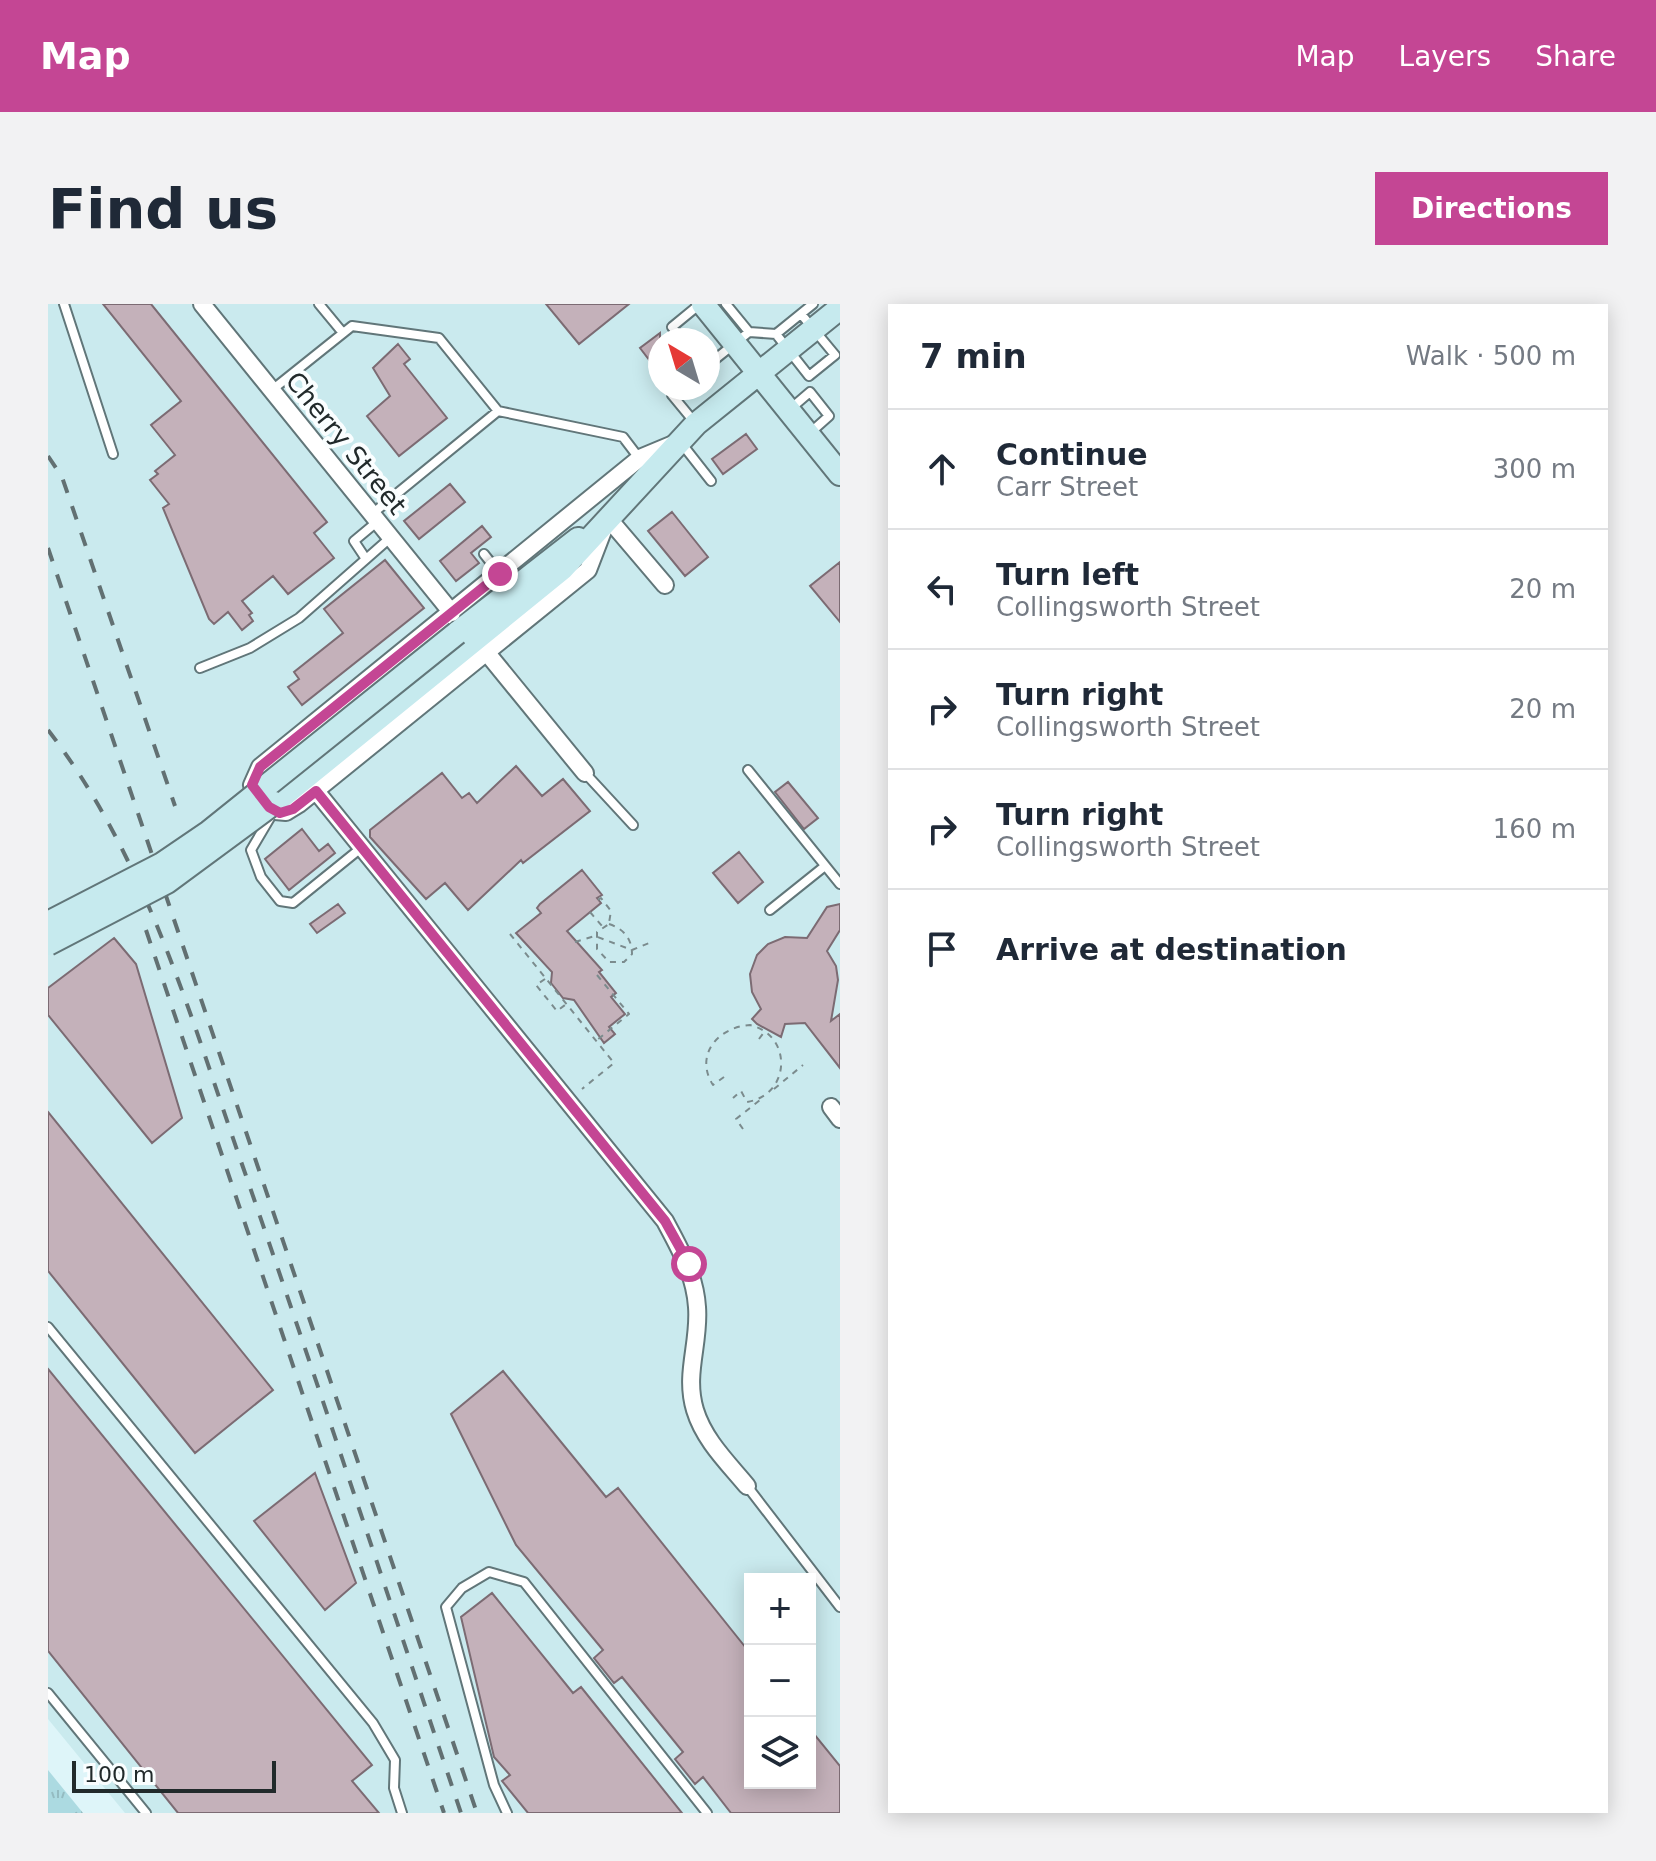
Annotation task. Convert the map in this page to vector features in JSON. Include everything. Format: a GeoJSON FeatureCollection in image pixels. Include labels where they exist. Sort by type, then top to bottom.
{"type":"FeatureCollection","features":[{"type":"Feature","properties":{"kind":"main road"},"geometry":{"type":"LineString","coordinates":[[715,309],[742,338],[758,373],[840,474]]}},
{"type":"Feature","properties":{"kind":"main road"},"geometry":{"type":"LineString","coordinates":[[48,944],[167,882],[207,855],[466,636],[552,557],[608,518],[696,424],[758,373],[782,342],[807,322],[837,309]]}},
{"type":"Feature","properties":{"kind":"main road"},"geometry":{"type":"LineString","coordinates":[[48,923],[162,864],[209,832],[466,636]]}},
{"type":"Feature","properties":{"kind":"street","name":"Cherry Street"},"geometry":{"type":"LineString","coordinates":[[202,304],[375,517],[466,636],[585,773]]}},
{"type":"Feature","properties":{"kind":"street"},"geometry":{"type":"LineString","coordinates":[[665,585],[608,518],[588,570],[466,636],[260,767],[252,785],[275,811],[286,812],[316,791],[466,636],[500,574],[640,458],[680,441]]}},
{"type":"Feature","properties":{"kind":"street"},"geometry":{"type":"LineString","coordinates":[[316,791],[665,1221],[689,1264],[697,1308],[689,1371],[695,1411],[712,1444],[747,1486]]}},
{"type":"Feature","properties":{"kind":"lane"},"geometry":{"type":"LineString","coordinates":[[64,304],[113,454]]}},
{"type":"Feature","properties":{"kind":"lane"},"geometry":{"type":"LineString","coordinates":[[319,304],[343,333]]}},
{"type":"Feature","properties":{"kind":"lane"},"geometry":{"type":"LineString","coordinates":[[809,376],[835,355],[807,322],[813,304]]}},
{"type":"Feature","properties":{"kind":"lane"},"geometry":{"type":"LineString","coordinates":[[673,328],[715,309]]}},
{"type":"Feature","properties":{"kind":"lane"},"geometry":{"type":"LineString","coordinates":[[272,390],[352,326],[439,338],[498,411],[623,437],[640,458]]}},
{"type":"Feature","properties":{"kind":"lane"},"geometry":{"type":"LineString","coordinates":[[720,355],[742,338],[782,342],[809,376],[810,392],[829,416],[808,434]]}},
{"type":"Feature","properties":{"kind":"lane"},"geometry":{"type":"LineString","coordinates":[[788,410],[810,392]]}},
{"type":"Feature","properties":{"kind":"lane"},"geometry":{"type":"LineString","coordinates":[[676,400],[696,424]]}},
{"type":"Feature","properties":{"kind":"lane"},"geometry":{"type":"LineString","coordinates":[[366,559],[354,541],[375,517],[498,411]]}},
{"type":"Feature","properties":{"kind":"lane"},"geometry":{"type":"LineString","coordinates":[[680,441],[711,481]]}},
{"type":"Feature","properties":{"kind":"lane"},"geometry":{"type":"LineString","coordinates":[[200,668],[250,648],[299,618],[391,538]]}},
{"type":"Feature","properties":{"kind":"lane"},"geometry":{"type":"LineString","coordinates":[[484,554],[500,574]]}},
{"type":"Feature","properties":{"kind":"lane"},"geometry":{"type":"LineString","coordinates":[[748,770],[840,884]]}},
{"type":"Feature","properties":{"kind":"lane"},"geometry":{"type":"LineString","coordinates":[[585,773],[633,825]]}},
{"type":"Feature","properties":{"kind":"lane"},"geometry":{"type":"LineString","coordinates":[[275,811],[251,850],[261,877],[280,901],[293,903],[362,847]]}},
{"type":"Feature","properties":{"kind":"lane"},"geometry":{"type":"LineString","coordinates":[[770,910],[825,866]]}},
{"type":"Feature","properties":{"kind":"lane"},"geometry":{"type":"LineString","coordinates":[[48,1327],[373,1723],[395,1760],[394,1788],[402,1813]]}},
{"type":"Feature","properties":{"kind":"lane"},"geometry":{"type":"LineString","coordinates":[[747,1486],[840,1607]]}},
{"type":"Feature","properties":{"kind":"lane"},"geometry":{"type":"LineString","coordinates":[[507,1813],[494,1785],[446,1607],[462,1588],[489,1572],[524,1582],[707,1813]]}},
{"type":"Feature","properties":{"kind":"lane"},"geometry":{"type":"LineString","coordinates":[[48,1693],[146,1813]]}},
{"type":"Feature","properties":{"kind":"path"},"geometry":{"type":"LineString","coordinates":[[598,900],[601,898],[611,911],[609,924]]}},
{"type":"Feature","properties":{"kind":"path"},"geometry":{"type":"LineString","coordinates":[[590,912],[602,926]]}},
{"type":"Feature","properties":{"kind":"path"},"geometry":{"type":"LineString","coordinates":[[609,924],[626,934],[632,950],[629,958],[620,964],[609,962],[600,955],[595,936],[602,926],[609,924]]}},
{"type":"Feature","properties":{"kind":"path"},"geometry":{"type":"LineString","coordinates":[[510,934],[614,1063],[582,1089]]}},
{"type":"Feature","properties":{"kind":"path"},"geometry":{"type":"LineString","coordinates":[[575,942],[595,936],[632,950],[649,943]]}},
{"type":"Feature","properties":{"kind":"path"},"geometry":{"type":"LineString","coordinates":[[516,941],[520,938]]}},
{"type":"Feature","properties":{"kind":"path"},"geometry":{"type":"LineString","coordinates":[[594,960],[600,955]]}},
{"type":"Feature","properties":{"kind":"path"},"geometry":{"type":"LineString","coordinates":[[596,1041],[629,1014],[597,975]]}},
{"type":"Feature","properties":{"kind":"path"},"geometry":{"type":"LineString","coordinates":[[545,978],[536,985],[543,994],[557,1011],[566,1004]]}},
{"type":"Feature","properties":{"kind":"path"},"geometry":{"type":"LineString","coordinates":[[543,994],[552,987]]}},
{"type":"Feature","properties":{"kind":"path"},"geometry":{"type":"LineString","coordinates":[[550,1002],[559,995]]}},
{"type":"Feature","properties":{"kind":"path"},"geometry":{"type":"LineString","coordinates":[[724,1077],[713,1085],[707,1074],[707,1056],[717,1037],[742,1026],[765,1031],[776,1042],[783,1064],[772,1090]]}},
{"type":"Feature","properties":{"kind":"path"},"geometry":{"type":"LineString","coordinates":[[759,1039],[765,1031]]}},
{"type":"Feature","properties":{"kind":"path"},"geometry":{"type":"LineString","coordinates":[[743,1129],[736,1119],[803,1065]]}},
{"type":"Feature","properties":{"kind":"path"},"geometry":{"type":"LineString","coordinates":[[733,1098],[741,1091],[747,1102],[767,1094]]}},
{"type":"Feature","properties":{"kind":"shaded area"},"geometry":{"type":"Polygon","coordinates":[[[48,304],[840,304],[840,1813],[125,1813],[48,1719],[48,304]]]}},
{"type":"Feature","properties":{"kind":"green space"},"geometry":{"type":"Polygon","coordinates":[[[48,1770],[83,1813],[48,1813],[48,1770]]]}},
{"type":"Feature","properties":{"kind":"building"},"geometry":{"type":"Polygon","coordinates":[[[103,304],[151,304],[327,522],[314,533],[334,558],[288,594],[273,576],[242,601],[252,613],[249,615],[253,621],[242,630],[228,612],[214,624],[209,619],[163,508],[169,504],[150,480],[158,474],[155,471],[175,455],[151,425],[181,401],[103,304]]]}},
{"type":"Feature","properties":{"kind":"building"},"geometry":{"type":"Polygon","coordinates":[[[546,304],[629,304],[579,344],[546,304]]]}},
{"type":"Feature","properties":{"kind":"building"},"geometry":{"type":"Polygon","coordinates":[[[648,342],[648,358],[640,348],[648,342]]]}},
{"type":"Feature","properties":{"kind":"building"},"geometry":{"type":"Polygon","coordinates":[[[398,344],[410,359],[404,364],[447,418],[399,456],[367,416],[390,396],[373,368],[398,344]]]}},
{"type":"Feature","properties":{"kind":"building"},"geometry":{"type":"Polygon","coordinates":[[[746,434],[757,449],[723,474],[712,459],[746,434]]]}},
{"type":"Feature","properties":{"kind":"building"},"geometry":{"type":"Polygon","coordinates":[[[450,484],[465,502],[419,539],[404,521],[450,484]]]}},
{"type":"Feature","properties":{"kind":"building"},"geometry":{"type":"Polygon","coordinates":[[[672,512],[708,557],[685,576],[648,531],[672,512]]]}},
{"type":"Feature","properties":{"kind":"building"},"geometry":{"type":"Polygon","coordinates":[[[482,526],[491,537],[471,553],[479,563],[456,581],[440,561],[482,526]]]}},
{"type":"Feature","properties":{"kind":"building"},"geometry":{"type":"Polygon","coordinates":[[[385,560],[424,608],[302,705],[288,687],[299,679],[294,672],[343,633],[324,609],[385,560]]]}},
{"type":"Feature","properties":{"kind":"building"},"geometry":{"type":"Polygon","coordinates":[[[840,562],[840,622],[810,586],[840,562]]]}},
{"type":"Feature","properties":{"kind":"building"},"geometry":{"type":"Polygon","coordinates":[[[516,766],[542,796],[563,779],[590,811],[523,863],[521,860],[468,910],[445,883],[426,899],[370,837],[370,830],[442,773],[462,798],[469,793],[477,803],[516,766]]]}},
{"type":"Feature","properties":{"kind":"building"},"geometry":{"type":"Polygon","coordinates":[[[788,782],[818,818],[804,829],[775,792],[788,782]]]}},
{"type":"Feature","properties":{"kind":"building"},"geometry":{"type":"Polygon","coordinates":[[[302,829],[319,851],[328,844],[335,853],[289,890],[265,859],[302,829]]]}},
{"type":"Feature","properties":{"kind":"building"},"geometry":{"type":"Polygon","coordinates":[[[739,852],[763,882],[738,903],[713,873],[739,852]]]}},
{"type":"Feature","properties":{"kind":"building"},"geometry":{"type":"Polygon","coordinates":[[[582,870],[602,895],[597,898],[601,903],[567,931],[602,970],[599,972],[616,993],[611,997],[625,1014],[609,1027],[615,1034],[604,1043],[574,1000],[563,998],[551,983],[552,972],[516,933],[541,913],[537,908],[540,904],[582,870]]]}},
{"type":"Feature","properties":{"kind":"building"},"geometry":{"type":"Polygon","coordinates":[[[338,904],[345,913],[317,933],[310,924],[338,904]]]}},
{"type":"Feature","properties":{"kind":"building"},"geometry":{"type":"Polygon","coordinates":[[[840,904],[840,930],[827,951],[836,966],[838,980],[831,1021],[840,1014],[840,1068],[805,1023],[785,1024],[781,1037],[752,1019],[761,1009],[752,992],[750,974],[757,955],[768,944],[785,937],[807,938],[827,907],[840,904]]]}},
{"type":"Feature","properties":{"kind":"building"},"geometry":{"type":"Polygon","coordinates":[[[114,938],[136,964],[182,1118],[152,1143],[48,1015],[48,988],[114,938]]]}},
{"type":"Feature","properties":{"kind":"building"},"geometry":{"type":"Polygon","coordinates":[[[48,1112],[273,1390],[195,1453],[48,1271],[48,1112]]]}},
{"type":"Feature","properties":{"kind":"building"},"geometry":{"type":"Polygon","coordinates":[[[48,1369],[372,1765],[352,1781],[379,1813],[178,1813],[48,1651],[48,1369]]]}},
{"type":"Feature","properties":{"kind":"building"},"geometry":{"type":"Polygon","coordinates":[[[503,1371],[606,1497],[618,1488],[744,1646],[744,1789],[816,1789],[816,1736],[840,1766],[840,1813],[731,1813],[703,1777],[695,1784],[675,1759],[683,1752],[622,1677],[614,1683],[594,1658],[603,1650],[516,1545],[451,1414],[503,1371]]]}},
{"type":"Feature","properties":{"kind":"building"},"geometry":{"type":"Polygon","coordinates":[[[315,1473],[356,1583],[325,1610],[254,1521],[315,1473]]]}},
{"type":"Feature","properties":{"kind":"building"},"geometry":{"type":"Polygon","coordinates":[[[492,1593],[573,1693],[581,1687],[682,1813],[528,1813],[502,1781],[510,1775],[494,1757],[461,1617],[492,1593]]]}},
{"type":"Feature","properties":{"kind":"railway"},"geometry":{"type":"LineString","coordinates":[[48,456],[62,477],[175,806]]}},
{"type":"Feature","properties":{"kind":"railway"},"geometry":{"type":"LineString","coordinates":[[48,548],[477,1813]]}},
{"type":"Feature","properties":{"kind":"railway"},"geometry":{"type":"LineString","coordinates":[[48,730],[83,779],[113,832],[140,886],[185,998],[461,1813]]}},
{"type":"Feature","properties":{"kind":"railway"},"geometry":{"type":"LineString","coordinates":[[146,930],[444,1813]]}},
{"type":"Feature","properties":{"kind":"route"},"geometry":{"type":"LineString","coordinates":[[500,574],[260,767],[252,785],[269,807],[280,813],[293,809],[316,791],[623,1167],[665,1221],[689,1264]]}}]}
